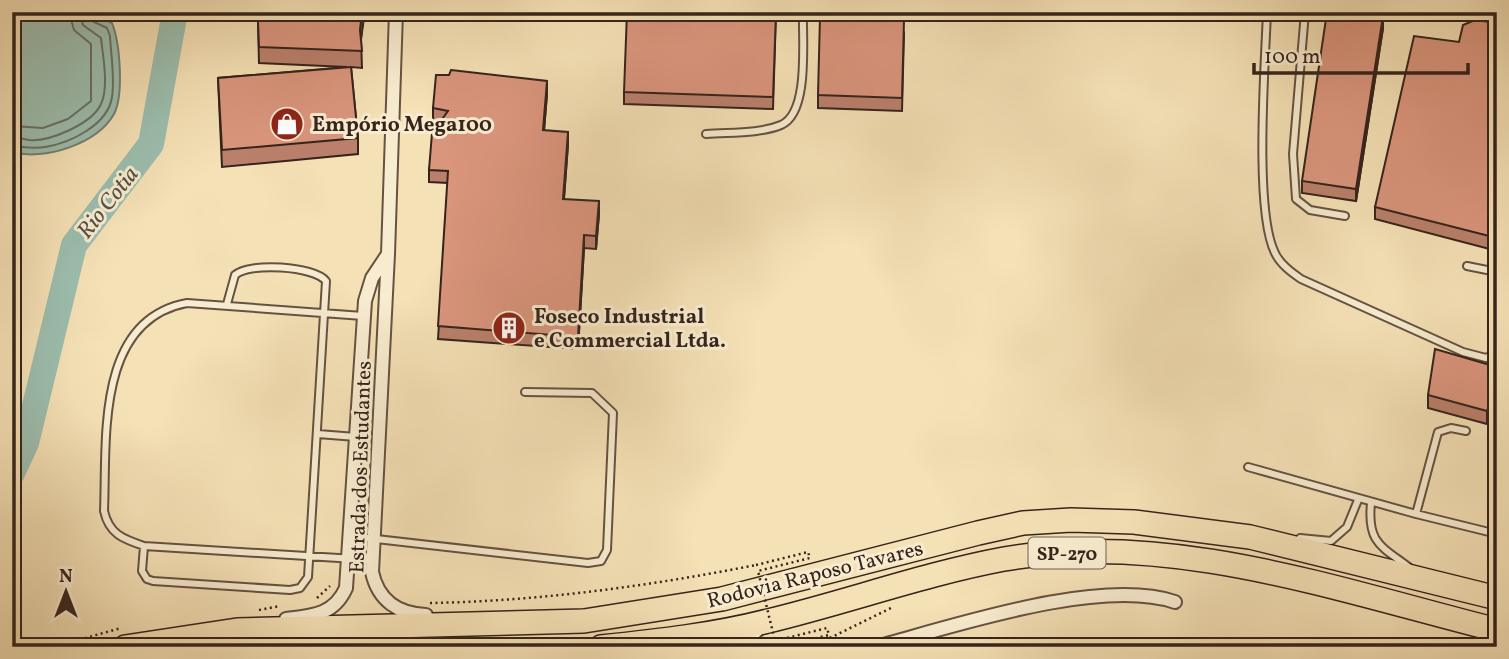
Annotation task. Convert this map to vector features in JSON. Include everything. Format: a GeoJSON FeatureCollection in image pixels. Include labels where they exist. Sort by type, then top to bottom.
{"type":"FeatureCollection","features":[{"type":"Feature","properties":{"kind":"highway","name":"Rodovia Raposo Tavares"},"geometry":{"type":"LineString","coordinates":[[135,638],[237,630],[584,621],[722,599],[1023,523],[1083,521],[1186,527],[1250,537],[1497,598]]}},
{"type":"Feature","properties":{"kind":"highway","name":"Rodovia Raposo Tavares"},"geometry":{"type":"LineString","coordinates":[[601,647],[643,645],[767,622],[1004,559],[1119,551],[1178,556],[1230,565],[1497,630]]}},
{"type":"Feature","properties":{"kind":"street","name":"Estrada dos Estudantes"},"geometry":{"type":"LineString","coordinates":[[396,12],[388,254],[371,560],[374,584],[392,606],[413,615],[520,613],[584,621]]}},
{"type":"Feature","properties":{"kind":"street","name":"Estrada dos Estudantes"},"geometry":{"type":"LineString","coordinates":[[135,638],[317,615],[327,611],[342,596],[344,558],[350,536],[363,316],[368,289],[388,254]]}},
{"type":"Feature","properties":{"kind":"street"},"geometry":{"type":"LineString","coordinates":[[363,316],[385,317]]}},
{"type":"Feature","properties":{"kind":"street"},"geometry":{"type":"LineString","coordinates":[[876,647],[1086,597],[1132,593],[1175,602]]}},
{"type":"Feature","properties":{"kind":"street"},"geometry":{"type":"LineString","coordinates":[[739,647],[767,622]]}},
{"type":"Feature","properties":{"kind":"lane"},"geometry":{"type":"LineString","coordinates":[[706,134],[765,129],[791,119],[797,108],[801,88],[803,12]]}},
{"type":"Feature","properties":{"kind":"lane"},"geometry":{"type":"LineString","coordinates":[[1267,12],[1265,210],[1270,240],[1279,261],[1301,279],[1463,352],[1486,358],[1497,353]]}},
{"type":"Feature","properties":{"kind":"lane"},"geometry":{"type":"LineString","coordinates":[[1305,12],[1293,154],[1296,199],[1310,210],[1345,216]]}},
{"type":"Feature","properties":{"kind":"lane"},"geometry":{"type":"LineString","coordinates":[[1466,266],[1497,272]]}},
{"type":"Feature","properties":{"kind":"lane"},"geometry":{"type":"LineString","coordinates":[[144,546],[142,571],[147,579],[290,590],[306,584],[310,556],[326,281],[313,271],[250,267],[241,269],[231,283],[227,304]]}},
{"type":"Feature","properties":{"kind":"lane"},"geometry":{"type":"LineString","coordinates":[[363,316],[227,304],[175,305],[141,324],[126,343],[109,400],[104,511],[107,523],[120,538],[144,546],[371,560]]}},
{"type":"Feature","properties":{"kind":"lane"},"geometry":{"type":"LineString","coordinates":[[350,536],[588,564],[601,561],[607,550],[613,413],[592,393],[525,392]]}},
{"type":"Feature","properties":{"kind":"lane"},"geometry":{"type":"LineString","coordinates":[[1416,514],[1438,432],[1451,428],[1466,431]]}},
{"type":"Feature","properties":{"kind":"lane"},"geometry":{"type":"LineString","coordinates":[[318,433],[356,437]]}},
{"type":"Feature","properties":{"kind":"lane"},"geometry":{"type":"LineString","coordinates":[[1248,467],[1358,500],[1497,534]]}},
{"type":"Feature","properties":{"kind":"lane"},"geometry":{"type":"LineString","coordinates":[[1296,537],[1331,541],[1347,527],[1358,500]]}},
{"type":"Feature","properties":{"kind":"lane"},"geometry":{"type":"LineString","coordinates":[[1371,503],[1369,523],[1373,538],[1428,582]]}},
{"type":"Feature","properties":{"kind":"lane"},"geometry":{"type":"LineString","coordinates":[[1186,527],[1262,531]]}},
{"type":"Feature","properties":{"kind":"path"},"geometry":{"type":"LineString","coordinates":[[424,602],[585,593],[670,582],[808,552],[810,558],[758,571],[775,641],[827,628],[829,635],[780,647]]}},
{"type":"Feature","properties":{"kind":"path"},"geometry":{"type":"LineString","coordinates":[[314,600],[330,587],[344,558]]}},
{"type":"Feature","properties":{"kind":"path"},"geometry":{"type":"LineString","coordinates":[[249,611],[288,605]]}},
{"type":"Feature","properties":{"kind":"path"},"geometry":{"type":"LineString","coordinates":[[798,647],[832,636],[897,605]]}},
{"type":"Feature","properties":{"kind":"path"},"geometry":{"type":"LineString","coordinates":[[53,647],[84,636],[135,638]]}},
{"type":"Feature","properties":{"kind":"water"},"geometry":{"type":"Polygon","coordinates":[[[12,12],[88,12],[112,23],[119,56],[117,105],[106,125],[83,142],[54,152],[12,152],[12,12]]]}},
{"type":"Feature","properties":{"kind":"building"},"geometry":{"type":"Polygon","coordinates":[[[260,12],[362,12],[362,51],[259,47],[260,12]]]}},
{"type":"Feature","properties":{"kind":"building"},"geometry":{"type":"Polygon","coordinates":[[[627,12],[776,12],[773,97],[624,92],[627,12]]]}},
{"type":"Feature","properties":{"kind":"building"},"geometry":{"type":"Polygon","coordinates":[[[1327,12],[1361,12],[1383,16],[1356,189],[1302,181],[1327,12]]]}},
{"type":"Feature","properties":{"kind":"building"},"geometry":{"type":"Polygon","coordinates":[[[820,17],[904,20],[902,98],[818,95],[820,17]]]}},
{"type":"Feature","properties":{"kind":"building"},"geometry":{"type":"Polygon","coordinates":[[[1475,20],[1497,23],[1497,238],[1375,207],[1414,36],[1459,42],[1463,25],[1475,20]]]}},
{"type":"Feature","properties":{"kind":"building","name":"Empório Mega100"},"geometry":{"type":"Polygon","coordinates":[[[351,67],[358,138],[222,150],[218,78],[351,67]]]}},
{"type":"Feature","properties":{"kind":"building"},"geometry":{"type":"Polygon","coordinates":[[[451,70],[547,81],[543,130],[568,132],[563,199],[599,201],[596,236],[584,235],[578,337],[438,326],[448,171],[429,170],[432,133],[448,111],[433,108],[436,75],[449,75],[451,70]]]}},
{"type":"Feature","properties":{"kind":"building"},"geometry":{"type":"Polygon","coordinates":[[[1435,349],[1497,367],[1497,386],[1487,411],[1428,395],[1435,349]]]}},
{"type":"Feature","properties":{"kind":"waterway","name":"Rio Cotia"},"geometry":{"type":"LineString","coordinates":[[12,473],[26,443],[74,245],[151,144],[175,12]]}},
{"type":"Feature","properties":{"kind":"place","name":"Empório Mega100"},"geometry":{"type":"Point","coordinates":[287,124]}},
{"type":"Feature","properties":{"kind":"place","name":"Foseco Industrial e Commercial Ltda."},"geometry":{"type":"Point","coordinates":[509,328]}}]}
